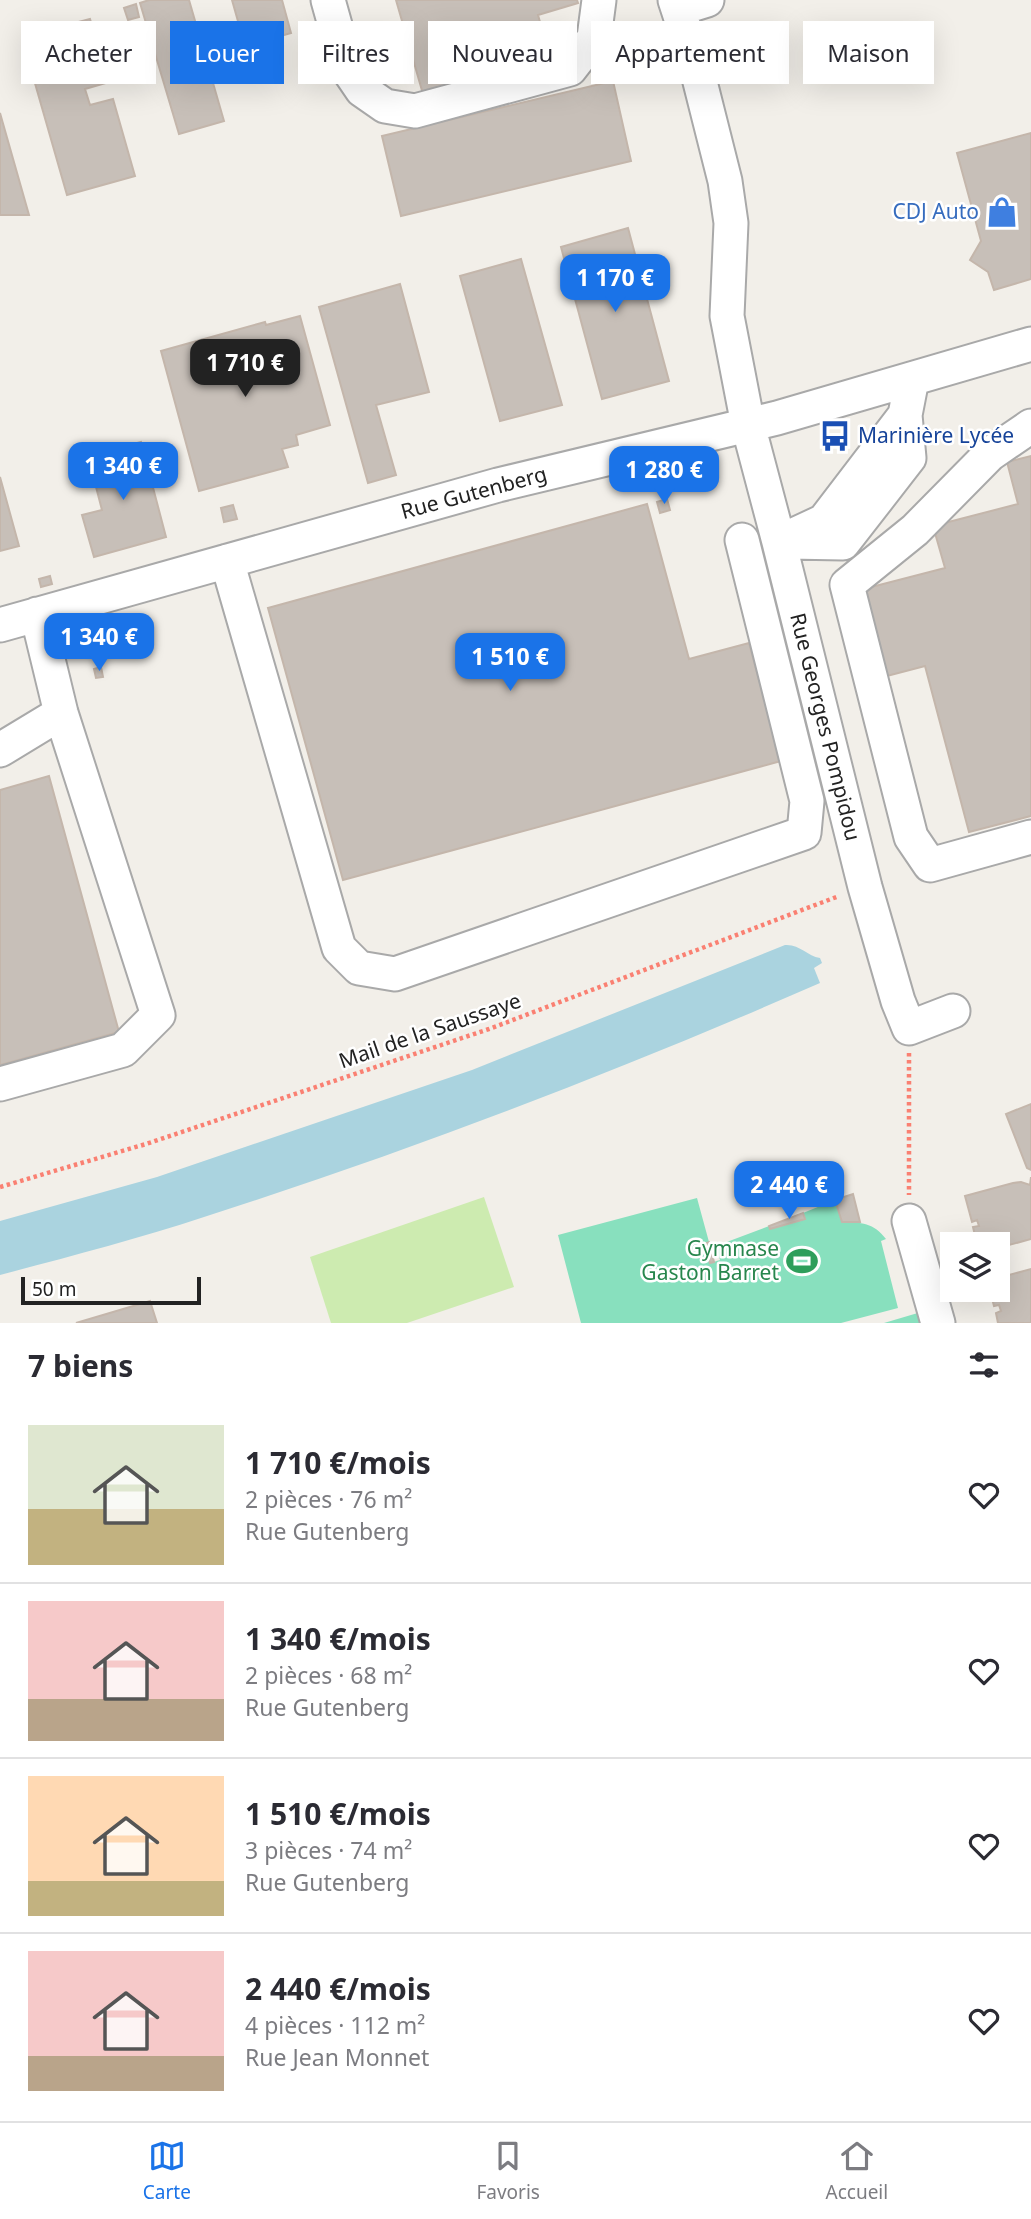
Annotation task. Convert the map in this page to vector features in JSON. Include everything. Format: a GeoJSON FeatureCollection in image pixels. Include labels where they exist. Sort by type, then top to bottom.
{"type":"FeatureCollection","features":[{"type":"Feature","properties":{"kind":"street"},"geometry":{"type":"LineString","coordinates":[[328,0],[347,68],[362,90],[384,106],[415,111],[570,69],[594,38],[598,0]]}},
{"type":"Feature","properties":{"kind":"street","name":"Rue Georges Pompidou"},"geometry":{"type":"LineString","coordinates":[[687,3],[694,58],[725,181],[731,223],[727,316],[748,425],[865,887],[898,1001],[909,1027],[953,1011]]}},
{"type":"Feature","properties":{"kind":"street","name":"Rue Gutenberg"},"geometry":{"type":"LineString","coordinates":[[0,625],[498,485],[748,425],[1031,344]]}},
{"type":"Feature","properties":{"kind":"street"},"geometry":{"type":"LineString","coordinates":[[779,542],[824,521],[905,415],[912,379]]}},
{"type":"Feature","properties":{"kind":"street"},"geometry":{"type":"LineString","coordinates":[[1031,426],[990,454],[915,530],[847,585],[911,837],[930,865],[1031,837]]}},
{"type":"Feature","properties":{"kind":"street"},"geometry":{"type":"LineString","coordinates":[[227,561],[339,948],[359,968],[395,974],[804,832],[807,801],[742,540]]}},
{"type":"Feature","properties":{"kind":"street"},"geometry":{"type":"LineString","coordinates":[[0,1084],[123,1050],[158,1015],[61,713],[37,614]]}},
{"type":"Feature","properties":{"kind":"street"},"geometry":{"type":"LineString","coordinates":[[0,750],[61,713]]}},
{"type":"Feature","properties":{"kind":"street"},"geometry":{"type":"LineString","coordinates":[[909,1222],[938,1323]]}},
{"type":"Feature","properties":{"kind":"path","name":"Mail de la Saussaye"},"geometry":{"type":"LineString","coordinates":[[0,1187],[146,1144],[489,1029],[865,887]]}},
{"type":"Feature","properties":{"kind":"path"},"geometry":{"type":"LineString","coordinates":[[909,1082],[909,1222]]}},
{"type":"Feature","properties":{"kind":"green space"},"geometry":{"type":"Polygon","coordinates":[[[484,1197],[514,1287],[407,1323],[331,1323],[310,1257],[484,1197]]]}},
{"type":"Feature","properties":{"kind":"green space","name":"Gymnase Gaston Barret"},"geometry":{"type":"Polygon","coordinates":[[[697,1198],[709,1242],[704,1244],[710,1263],[720,1260],[716,1246],[769,1226],[771,1229],[804,1219],[803,1213],[835,1200],[842,1222],[867,1224],[886,1239],[881,1241],[898,1308],[841,1323],[581,1323],[558,1235],[697,1198]]]}},
{"type":"Feature","properties":{"kind":"green space"},"geometry":{"type":"Polygon","coordinates":[[[938,1307],[943,1323],[884,1323],[938,1307]]]}},
{"type":"Feature","properties":{"kind":"water"},"geometry":{"type":"Polygon","coordinates":[[[785,945],[795,946],[820,958],[822,963],[814,968],[820,983],[592,1078],[360,1165],[179,1225],[0,1275],[0,1221],[157,1177],[472,1070],[785,945]]]}},
{"type":"Feature","properties":{"kind":"building"},"geometry":{"type":"Polygon","coordinates":[[[149,0],[189,0],[195,21],[170,21],[170,84],[213,84],[224,121],[179,134],[156,57],[156,21],[145,21],[140,3],[149,0]]]}},
{"type":"Feature","properties":{"kind":"building"},"geometry":{"type":"Polygon","coordinates":[[[232,0],[282,0],[291,33],[284,35],[284,21],[238,21],[232,0]]]}},
{"type":"Feature","properties":{"kind":"building"},"geometry":{"type":"Polygon","coordinates":[[[396,0],[577,0],[578,3],[538,15],[540,21],[428,21],[428,84],[457,84],[423,94],[414,63],[414,21],[402,21],[396,0]]]}},
{"type":"Feature","properties":{"kind":"building"},"geometry":{"type":"Polygon","coordinates":[[[136,4],[139,17],[128,20],[124,8],[136,4]]]}},
{"type":"Feature","properties":{"kind":"building"},"geometry":{"type":"Polygon","coordinates":[[[35,84],[102,84],[85,89],[90,105],[113,99],[135,176],[67,195],[35,84]]]}},
{"type":"Feature","properties":{"kind":"building"},"geometry":{"type":"Polygon","coordinates":[[[600,84],[614,84],[631,161],[401,216],[382,136],[600,84]]]}},
{"type":"Feature","properties":{"kind":"building"},"geometry":{"type":"Polygon","coordinates":[[[0,113],[29,215],[0,215],[0,113]]]}},
{"type":"Feature","properties":{"kind":"building","name":"CDJ Auto"},"geometry":{"type":"Polygon","coordinates":[[[1031,133],[1031,279],[994,290],[988,272],[970,260],[981,241],[957,153],[1031,133]]]}},
{"type":"Feature","properties":{"kind":"building"},"geometry":{"type":"Polygon","coordinates":[[[628,228],[669,381],[602,399],[561,247],[628,228]]]}},
{"type":"Feature","properties":{"kind":"building"},"geometry":{"type":"Polygon","coordinates":[[[521,259],[562,405],[500,421],[460,276],[521,259]]]}},
{"type":"Feature","properties":{"kind":"building"},"geometry":{"type":"Polygon","coordinates":[[[400,284],[429,392],[376,405],[396,475],[368,483],[319,307],[400,284]]]}},
{"type":"Feature","properties":{"kind":"building"},"geometry":{"type":"Polygon","coordinates":[[[300,316],[330,425],[296,435],[298,445],[282,449],[288,467],[199,491],[161,351],[265,322],[266,325],[300,316]]]}},
{"type":"Feature","properties":{"kind":"building"},"geometry":{"type":"Polygon","coordinates":[[[141,442],[166,537],[94,557],[82,515],[102,510],[88,456],[141,442]]]}},
{"type":"Feature","properties":{"kind":"building"},"geometry":{"type":"Polygon","coordinates":[[[1031,456],[1031,816],[969,832],[925,666],[883,677],[860,590],[945,568],[933,526],[1018,504],[1007,462],[1031,456]]]}},
{"type":"Feature","properties":{"kind":"building"},"geometry":{"type":"Polygon","coordinates":[[[0,477],[19,546],[0,551],[0,477]]]}},
{"type":"Feature","properties":{"kind":"building"},"geometry":{"type":"Polygon","coordinates":[[[667,499],[670,510],[660,513],[657,502],[667,499]]]}},
{"type":"Feature","properties":{"kind":"building"},"geometry":{"type":"Polygon","coordinates":[[[647,504],[689,659],[749,643],[781,761],[343,880],[268,608],[647,504]]]}},
{"type":"Feature","properties":{"kind":"building"},"geometry":{"type":"Polygon","coordinates":[[[233,505],[237,519],[224,522],[221,508],[233,505]]]}},
{"type":"Feature","properties":{"kind":"building"},"geometry":{"type":"Polygon","coordinates":[[[50,576],[52,584],[41,587],[39,579],[50,576]]]}},
{"type":"Feature","properties":{"kind":"building"},"geometry":{"type":"Polygon","coordinates":[[[101,667],[103,677],[96,678],[94,669],[101,667]]]}},
{"type":"Feature","properties":{"kind":"building"},"geometry":{"type":"Polygon","coordinates":[[[49,776],[119,1032],[0,1065],[0,790],[49,776]]]}},
{"type":"Feature","properties":{"kind":"building"},"geometry":{"type":"Polygon","coordinates":[[[1031,1104],[1031,1170],[1027,1168],[1006,1114],[1031,1104]]]}},
{"type":"Feature","properties":{"kind":"building"},"geometry":{"type":"Polygon","coordinates":[[[1031,1177],[1031,1239],[1010,1245],[1010,1232],[974,1232],[973,1227],[979,1226],[977,1220],[972,1222],[965,1196],[1013,1183],[1030,1185],[1031,1177]]]}},
{"type":"Feature","properties":{"kind":"building"},"geometry":{"type":"Polygon","coordinates":[[[853,1194],[860,1222],[842,1222],[835,1200],[853,1194]]]}},
{"type":"Feature","properties":{"kind":"building"},"geometry":{"type":"Polygon","coordinates":[[[803,1213],[805,1219],[770,1229],[769,1226],[803,1213]]]}},
{"type":"Feature","properties":{"kind":"building"},"geometry":{"type":"Polygon","coordinates":[[[709,1242],[714,1262],[710,1263],[704,1244],[709,1242]]]}},
{"type":"Feature","properties":{"kind":"building"},"geometry":{"type":"Polygon","coordinates":[[[1031,1269],[1031,1323],[998,1323],[996,1313],[1001,1311],[999,1305],[994,1306],[993,1302],[1010,1302],[1010,1275],[1031,1269]]]}},
{"type":"Feature","properties":{"kind":"building"},"geometry":{"type":"Polygon","coordinates":[[[150,1301],[157,1323],[76,1323],[150,1301]]]}},
{"type":"Feature","properties":{"kind":"place","name":"CDJ Auto"},"geometry":{"type":"Point","coordinates":[1002,212]}},
{"type":"Feature","properties":{"kind":"place","name":"Marinière Lycée"},"geometry":{"type":"Point","coordinates":[835,436]}},
{"type":"Feature","properties":{"kind":"place","name":"Gymnase Gaston Barret"},"geometry":{"type":"Point","coordinates":[802,1261]}}]}
